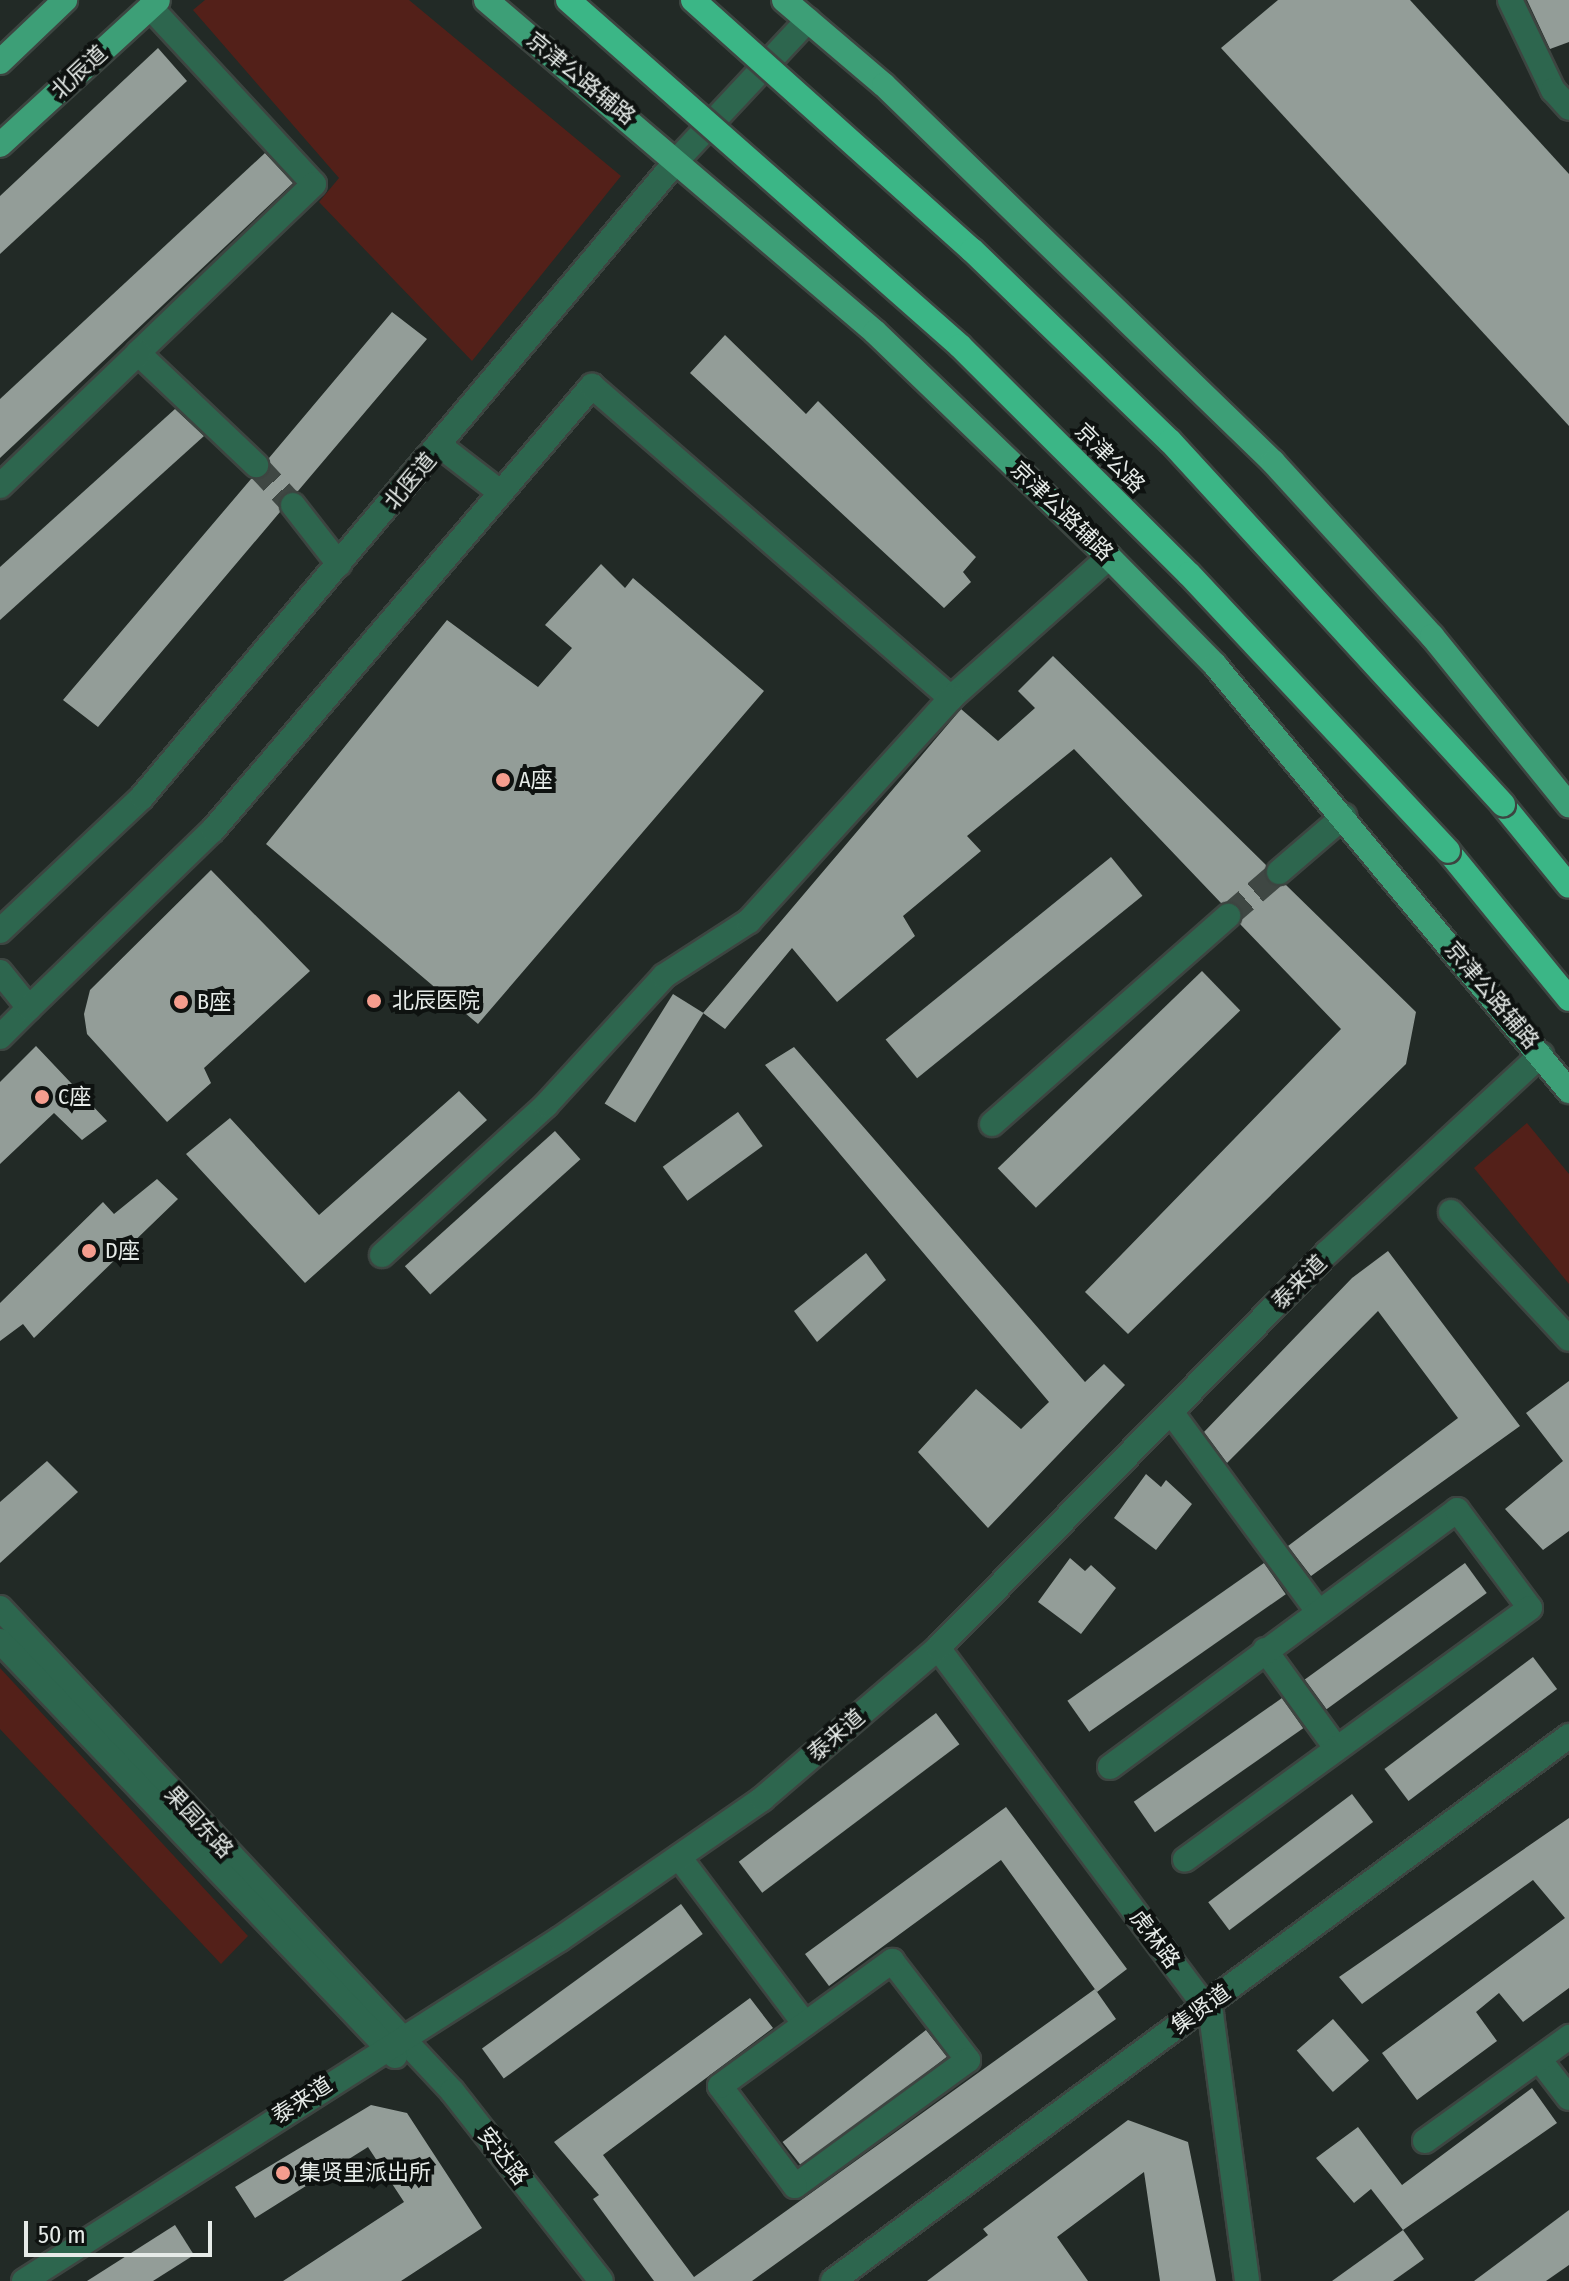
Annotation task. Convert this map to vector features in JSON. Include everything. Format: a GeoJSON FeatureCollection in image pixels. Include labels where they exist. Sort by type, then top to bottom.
{"type":"FeatureCollection","features":[{"type":"Feature","properties":{"kind":"highway","name":"京津公路"},"geometry":{"type":"LineString","coordinates":[[568,0],[960,346],[1189,574],[1448,851],[1569,999]]}},
{"type":"Feature","properties":{"kind":"highway"},"geometry":{"type":"LineString","coordinates":[[693,0],[972,250],[1170,441],[1503,805],[1569,886]]}},
{"type":"Feature","properties":{"kind":"main road"},"geometry":{"type":"LineString","coordinates":[[0,62],[65,0]]}},
{"type":"Feature","properties":{"kind":"main road","name":"京津公路辅路"},"geometry":{"type":"LineString","coordinates":[[486,0],[679,158],[875,332],[1109,557],[1215,665],[1344,816],[1569,1091]]}},
{"type":"Feature","properties":{"kind":"main road"},"geometry":{"type":"LineString","coordinates":[[784,0],[1273,462],[1432,636],[1569,805]]}},
{"type":"Feature","properties":{"kind":"main road","name":"北辰道"},"geometry":{"type":"LineString","coordinates":[[0,145],[154,4]]}},
{"type":"Feature","properties":{"kind":"street"},"geometry":{"type":"LineString","coordinates":[[1510,0],[1553,90],[1569,108]]}},
{"type":"Feature","properties":{"kind":"street"},"geometry":{"type":"LineString","coordinates":[[0,486],[314,184],[154,4]]}},
{"type":"Feature","properties":{"kind":"street","name":"北医道"},"geometry":{"type":"LineString","coordinates":[[0,931],[142,797],[679,158],[808,20]]}},
{"type":"Feature","properties":{"kind":"street"},"geometry":{"type":"LineString","coordinates":[[138,353],[256,465]]}},
{"type":"Feature","properties":{"kind":"street"},"geometry":{"type":"LineString","coordinates":[[0,1037],[213,830],[592,386],[951,698]]}},
{"type":"Feature","properties":{"kind":"street"},"geometry":{"type":"LineString","coordinates":[[439,445],[501,493]]}},
{"type":"Feature","properties":{"kind":"street"},"geometry":{"type":"LineString","coordinates":[[293,505],[339,564]]}},
{"type":"Feature","properties":{"kind":"street"},"geometry":{"type":"LineString","coordinates":[[382,1255],[546,1105],[664,976],[749,921],[951,698],[1109,557]]}},
{"type":"Feature","properties":{"kind":"street"},"geometry":{"type":"LineString","coordinates":[[1279,872],[1344,816]]}},
{"type":"Feature","properties":{"kind":"street"},"geometry":{"type":"LineString","coordinates":[[992,1124],[1228,916]]}},
{"type":"Feature","properties":{"kind":"street"},"geometry":{"type":"LineString","coordinates":[[0,972],[29,1008]]}},
{"type":"Feature","properties":{"kind":"street","name":"泰来道"},"geometry":{"type":"LineString","coordinates":[[24,2281],[679,1857],[762,1799],[938,1648],[1327,1253],[1541,1055]]}},
{"type":"Feature","properties":{"kind":"street"},"geometry":{"type":"LineString","coordinates":[[1451,1212],[1569,1339]]}},
{"type":"Feature","properties":{"kind":"street"},"geometry":{"type":"LineString","coordinates":[[1171,1412],[1317,1610]]}},
{"type":"Feature","properties":{"kind":"street"},"geometry":{"type":"LineString","coordinates":[[1110,1767],[1317,1610],[1457,1510],[1530,1608],[1185,1860]]}},
{"type":"Feature","properties":{"kind":"street","name":"果园东路"},"geometry":{"type":"LineString","coordinates":[[0,1608],[391,2041]]}},
{"type":"Feature","properties":{"kind":"street","name":"果园东路"},"geometry":{"type":"LineString","coordinates":[[0,1641],[391,2041]]}},
{"type":"Feature","properties":{"kind":"street","name":"虎林路"},"geometry":{"type":"LineString","coordinates":[[938,1648],[1208,2010],[1247,2281]]}},
{"type":"Feature","properties":{"kind":"street"},"geometry":{"type":"LineString","coordinates":[[1265,1650],[1337,1749]]}},
{"type":"Feature","properties":{"kind":"street","name":"集贤道"},"geometry":{"type":"LineString","coordinates":[[852,2281],[1569,1736]]}},
{"type":"Feature","properties":{"kind":"street","name":"集贤道"},"geometry":{"type":"LineString","coordinates":[[833,2281],[1569,1753]]}},
{"type":"Feature","properties":{"kind":"street"},"geometry":{"type":"LineString","coordinates":[[679,1857],[805,2024]]}},
{"type":"Feature","properties":{"kind":"street"},"geometry":{"type":"LineString","coordinates":[[892,1961],[968,2060],[795,2186],[720,2086],[805,2024],[892,1961]]}},
{"type":"Feature","properties":{"kind":"street"},"geometry":{"type":"LineString","coordinates":[[1425,2141],[1569,2037]]}},
{"type":"Feature","properties":{"kind":"street","name":"安达路"},"geometry":{"type":"LineString","coordinates":[[391,2041],[587,2281]]}},
{"type":"Feature","properties":{"kind":"street","name":"安达路"},"geometry":{"type":"LineString","coordinates":[[391,2041],[601,2281]]}},
{"type":"Feature","properties":{"kind":"street"},"geometry":{"type":"LineString","coordinates":[[1539,2059],[1569,2098]]}},
{"type":"Feature","properties":{"kind":"shaded area"},"geometry":{"type":"Polygon","coordinates":[[[205,0],[409,0],[621,176],[472,361],[319,202],[339,178],[193,10],[205,0]]]}},
{"type":"Feature","properties":{"kind":"shaded area"},"geometry":{"type":"Polygon","coordinates":[[[1527,1123],[1569,1174],[1569,1284],[1474,1168],[1527,1123]]]}},
{"type":"Feature","properties":{"kind":"shaded area"},"geometry":{"type":"Polygon","coordinates":[[[0,1668],[248,1936],[221,1964],[0,1729],[0,1668]]]}},
{"type":"Feature","properties":{"kind":"building"},"geometry":{"type":"Polygon","coordinates":[[[1278,0],[1410,0],[1569,174],[1569,426],[1221,48],[1278,0]]]}},
{"type":"Feature","properties":{"kind":"building"},"geometry":{"type":"Polygon","coordinates":[[[1527,0],[1569,0],[1569,42],[1550,49],[1527,0]]]}},
{"type":"Feature","properties":{"kind":"building"},"geometry":{"type":"Polygon","coordinates":[[[158,48],[187,81],[0,254],[0,196],[158,48]]]}},
{"type":"Feature","properties":{"kind":"building"},"geometry":{"type":"Polygon","coordinates":[[[265,153],[293,183],[0,458],[0,399],[265,153]]]}},
{"type":"Feature","properties":{"kind":"building"},"geometry":{"type":"Polygon","coordinates":[[[392,312],[427,339],[298,491],[283,494],[280,512],[98,727],[63,700],[251,479],[267,475],[269,458],[392,312]]]}},
{"type":"Feature","properties":{"kind":"building"},"geometry":{"type":"Polygon","coordinates":[[[725,335],[806,414],[818,401],[976,557],[963,572],[971,582],[944,608],[690,373],[725,335]]]}},
{"type":"Feature","properties":{"kind":"building"},"geometry":{"type":"Polygon","coordinates":[[[175,409],[204,436],[0,620],[0,567],[175,409]]]}},
{"type":"Feature","properties":{"kind":"building","name":"A座"},"geometry":{"type":"Polygon","coordinates":[[[601,564],[625,588],[633,578],[764,691],[478,1024],[266,844],[447,620],[538,687],[572,648],[545,625],[601,564]]]}},
{"type":"Feature","properties":{"kind":"building"},"geometry":{"type":"Polygon","coordinates":[[[1053,656],[1266,865],[1268,882],[1286,885],[1416,1012],[1406,1064],[1128,1334],[1085,1292],[1341,1029],[1240,924],[1239,906],[1221,903],[1074,749],[967,836],[981,851],[903,916],[915,936],[837,1002],[792,948],[725,1029],[703,1013],[961,709],[998,741],[1035,708],[1018,691],[1053,656]]]}},
{"type":"Feature","properties":{"kind":"building"},"geometry":{"type":"Polygon","coordinates":[[[1111,857],[1142,896],[917,1078],[886,1040],[1111,857]]]}},
{"type":"Feature","properties":{"kind":"building","name":"B座"},"geometry":{"type":"Polygon","coordinates":[[[211,870],[310,971],[204,1068],[211,1083],[167,1122],[87,1034],[84,1014],[90,990],[211,870]]]}},
{"type":"Feature","properties":{"kind":"building"},"geometry":{"type":"Polygon","coordinates":[[[1202,971],[1240,1011],[1036,1208],[998,1168],[1202,971]]]}},
{"type":"Feature","properties":{"kind":"building"},"geometry":{"type":"Polygon","coordinates":[[[673,994],[704,1013],[635,1122],[605,1103],[673,994]]]}},
{"type":"Feature","properties":{"kind":"building","name":"C座"},"geometry":{"type":"Polygon","coordinates":[[[36,1046],[107,1121],[82,1140],[54,1113],[0,1164],[0,1082],[36,1046]]]}},
{"type":"Feature","properties":{"kind":"building"},"geometry":{"type":"Polygon","coordinates":[[[794,1047],[1085,1382],[1104,1364],[1125,1385],[988,1528],[918,1452],[976,1389],[1021,1429],[1049,1402],[765,1065],[794,1047]]]}},
{"type":"Feature","properties":{"kind":"building"},"geometry":{"type":"Polygon","coordinates":[[[459,1091],[487,1120],[305,1283],[186,1154],[230,1118],[319,1215],[459,1091]]]}},
{"type":"Feature","properties":{"kind":"building"},"geometry":{"type":"Polygon","coordinates":[[[738,1112],[763,1146],[687,1201],[663,1167],[738,1112]]]}},
{"type":"Feature","properties":{"kind":"building"},"geometry":{"type":"Polygon","coordinates":[[[555,1131],[580,1159],[430,1294],[405,1266],[555,1131]]]}},
{"type":"Feature","properties":{"kind":"building","name":"D座"},"geometry":{"type":"Polygon","coordinates":[[[157,1179],[178,1199],[34,1338],[23,1324],[0,1341],[0,1303],[103,1202],[114,1214],[157,1179]]]}},
{"type":"Feature","properties":{"kind":"building"},"geometry":{"type":"Polygon","coordinates":[[[1388,1251],[1520,1426],[1311,1576],[1288,1546],[1458,1418],[1378,1311],[1227,1463],[1204,1432],[1352,1278],[1388,1251]]]}},
{"type":"Feature","properties":{"kind":"building"},"geometry":{"type":"Polygon","coordinates":[[[866,1253],[886,1280],[817,1342],[794,1311],[866,1253]]]}},
{"type":"Feature","properties":{"kind":"building"},"geometry":{"type":"Polygon","coordinates":[[[1569,1381],[1569,1531],[1543,1550],[1505,1509],[1563,1461],[1526,1413],[1569,1381]]]}},
{"type":"Feature","properties":{"kind":"building"},"geometry":{"type":"Polygon","coordinates":[[[47,1461],[78,1492],[0,1563],[0,1502],[47,1461]]]}},
{"type":"Feature","properties":{"kind":"building"},"geometry":{"type":"Polygon","coordinates":[[[1146,1474],[1161,1487],[1166,1480],[1192,1504],[1156,1550],[1114,1518],[1146,1474]]]}},
{"type":"Feature","properties":{"kind":"building"},"geometry":{"type":"Polygon","coordinates":[[[1070,1558],[1085,1571],[1091,1565],[1116,1588],[1081,1634],[1038,1602],[1070,1558]]]}},
{"type":"Feature","properties":{"kind":"building"},"geometry":{"type":"Polygon","coordinates":[[[1264,1563],[1286,1594],[1089,1732],[1067,1701],[1264,1563]]]}},
{"type":"Feature","properties":{"kind":"building"},"geometry":{"type":"Polygon","coordinates":[[[1465,1563],[1487,1593],[1327,1709],[1305,1679],[1465,1563]]]}},
{"type":"Feature","properties":{"kind":"building"},"geometry":{"type":"Polygon","coordinates":[[[1533,1657],[1557,1689],[1409,1801],[1384,1769],[1533,1657]]]}},
{"type":"Feature","properties":{"kind":"building"},"geometry":{"type":"Polygon","coordinates":[[[1282,1698],[1303,1728],[1155,1832],[1134,1802],[1282,1698]]]}},
{"type":"Feature","properties":{"kind":"building"},"geometry":{"type":"Polygon","coordinates":[[[936,1713],[959,1744],[762,1893],[739,1862],[936,1713]]]}},
{"type":"Feature","properties":{"kind":"building"},"geometry":{"type":"Polygon","coordinates":[[[1352,1794],[1373,1822],[1229,1930],[1208,1902],[1352,1794]]]}},
{"type":"Feature","properties":{"kind":"building"},"geometry":{"type":"Polygon","coordinates":[[[1006,1807],[1127,1969],[1097,1992],[1001,1860],[829,1986],[805,1954],[1006,1807]]]}},
{"type":"Feature","properties":{"kind":"building"},"geometry":{"type":"Polygon","coordinates":[[[1569,1818],[1569,1988],[1523,2022],[1499,1993],[1476,2012],[1497,2041],[1417,2100],[1382,2053],[1565,1918],[1533,1880],[1362,2004],[1339,1977],[1569,1818]]]}},
{"type":"Feature","properties":{"kind":"building"},"geometry":{"type":"Polygon","coordinates":[[[681,1904],[703,1934],[504,2079],[482,2049],[681,1904]]]}},
{"type":"Feature","properties":{"kind":"building"},"geometry":{"type":"Polygon","coordinates":[[[1095,1989],[1116,2019],[752,2281],[654,2281],[593,2199],[599,2195],[554,2142],[750,1998],[773,2028],[603,2155],[694,2277],[1095,1989]]]}},
{"type":"Feature","properties":{"kind":"building"},"geometry":{"type":"Polygon","coordinates":[[[1333,2019],[1369,2061],[1333,2092],[1297,2050],[1333,2019]]]}},
{"type":"Feature","properties":{"kind":"building"},"geometry":{"type":"Polygon","coordinates":[[[926,2030],[947,2057],[804,2169],[783,2142],[926,2030]]]}},
{"type":"Feature","properties":{"kind":"building"},"geometry":{"type":"Polygon","coordinates":[[[1532,2088],[1557,2123],[1403,2230],[1371,2189],[1354,2203],[1316,2158],[1358,2127],[1402,2185],[1532,2088]]]}},
{"type":"Feature","properties":{"kind":"building"},"geometry":{"type":"Polygon","coordinates":[[[371,2105],[407,2113],[482,2228],[401,2281],[283,2281],[404,2202],[368,2147],[255,2218],[235,2187],[371,2105]]]}},
{"type":"Feature","properties":{"kind":"building"},"geometry":{"type":"Polygon","coordinates":[[[1128,2120],[1188,2142],[1216,2281],[1160,2281],[1144,2172],[1057,2237],[1088,2281],[927,2281],[988,2235],[983,2229],[1128,2120]]]}},
{"type":"Feature","properties":{"kind":"building"},"geometry":{"type":"Polygon","coordinates":[[[1569,2210],[1569,2265],[1546,2281],[1474,2281],[1569,2210]]]}},
{"type":"Feature","properties":{"kind":"building"},"geometry":{"type":"Polygon","coordinates":[[[175,2225],[194,2255],[153,2281],[87,2281],[175,2225]]]}},
{"type":"Feature","properties":{"kind":"building"},"geometry":{"type":"Polygon","coordinates":[[[1403,2230],[1424,2259],[1393,2281],[1332,2281],[1403,2230]]]}},
{"type":"Feature","properties":{"kind":"tunnel"},"geometry":{"type":"LineString","coordinates":[[256,465],[293,505]]}},
{"type":"Feature","properties":{"kind":"tunnel"},"geometry":{"type":"LineString","coordinates":[[1228,916],[1279,872]]}},
{"type":"Feature","properties":{"kind":"place","name":"A座"},"geometry":{"type":"Point","coordinates":[503,780]}},
{"type":"Feature","properties":{"kind":"place","name":"北辰医院"},"geometry":{"type":"Point","coordinates":[374,1001]}},
{"type":"Feature","properties":{"kind":"place","name":"B座"},"geometry":{"type":"Point","coordinates":[181,1002]}},
{"type":"Feature","properties":{"kind":"place","name":"C座"},"geometry":{"type":"Point","coordinates":[42,1097]}},
{"type":"Feature","properties":{"kind":"place","name":"D座"},"geometry":{"type":"Point","coordinates":[89,1251]}},
{"type":"Feature","properties":{"kind":"place","name":"集贤里派出所"},"geometry":{"type":"Point","coordinates":[283,2173]}}]}
